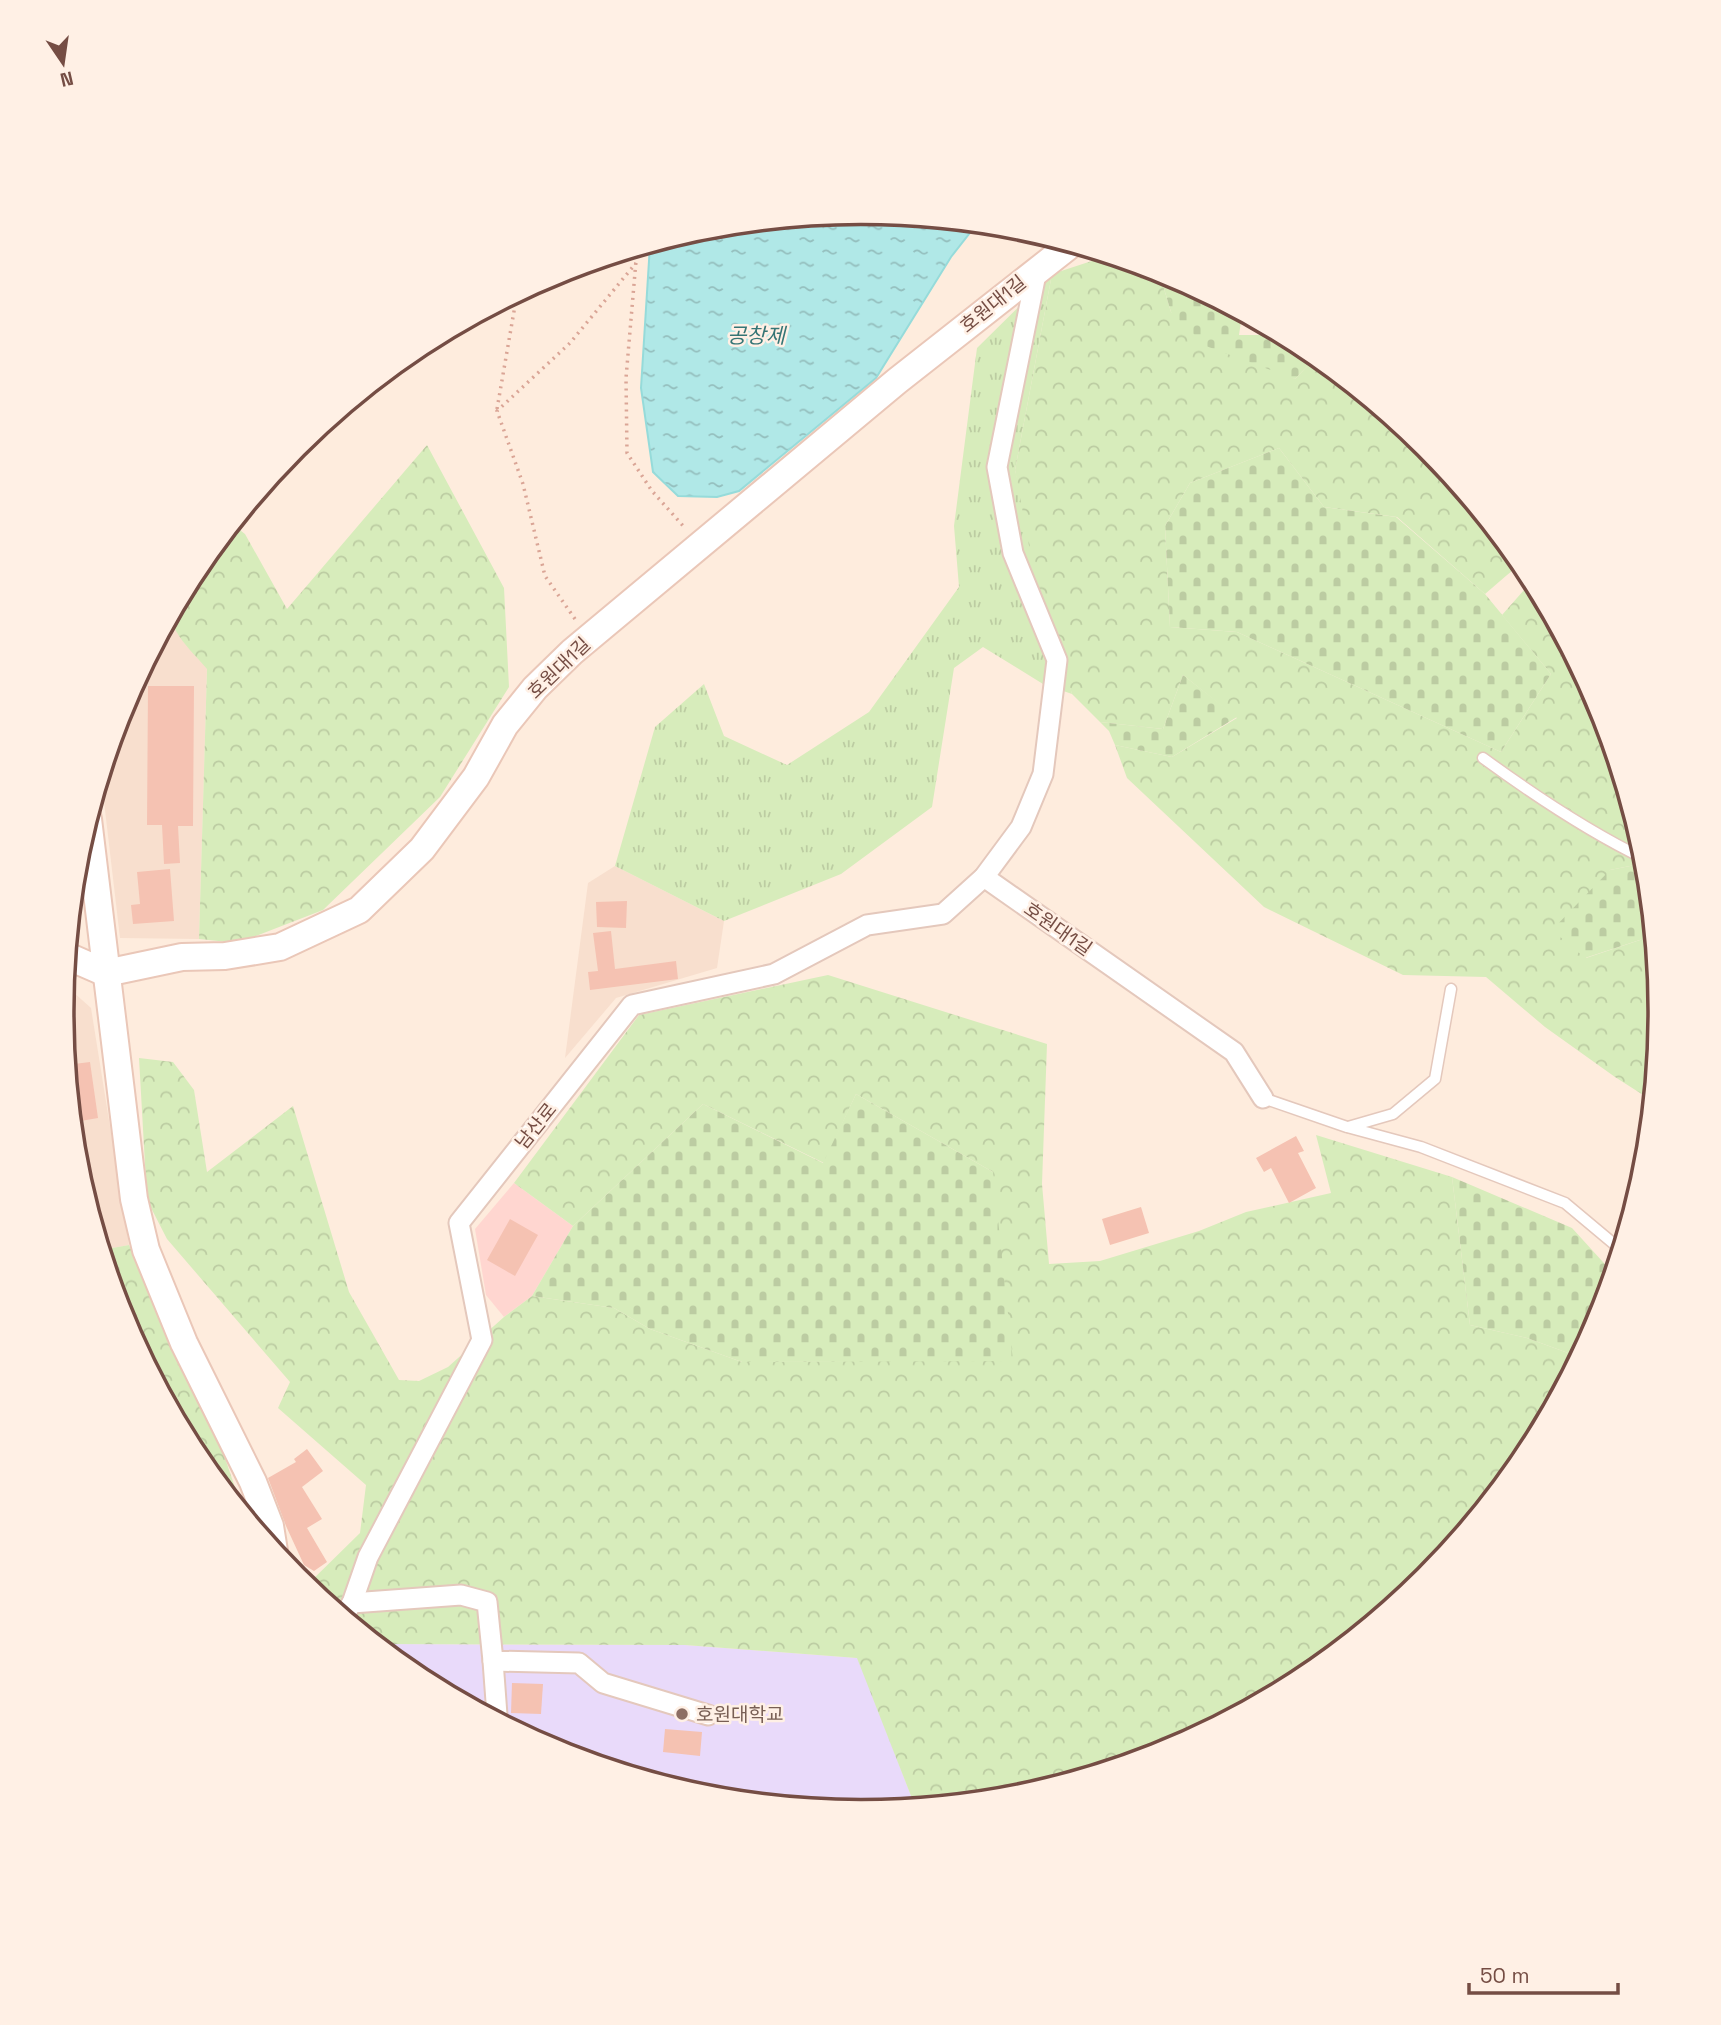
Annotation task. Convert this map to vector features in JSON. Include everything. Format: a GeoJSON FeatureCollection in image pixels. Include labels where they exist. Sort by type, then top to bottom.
{"type":"FeatureCollection","features":[{"type":"Feature","properties":{"kind":"street","name":"호원대1길"},"geometry":{"type":"LineString","coordinates":[[106,973],[182,957],[225,956],[281,947],[359,910],[422,849],[476,777],[505,725],[535,688],[589,638],[897,381],[1061,251]]}},
{"type":"Feature","properties":{"kind":"street","name":"호원대1길"},"geometry":{"type":"LineString","coordinates":[[1037,269],[997,467],[1013,553],[1057,660],[1043,774],[1021,827],[984,877],[1234,1052],[1263,1098]]}},
{"type":"Feature","properties":{"kind":"street"},"geometry":{"type":"LineString","coordinates":[[91,848],[134,1199],[146,1250],[184,1343],[253,1482],[271,1533]]}},
{"type":"Feature","properties":{"kind":"street","name":"남산로"},"geometry":{"type":"LineString","coordinates":[[348,1609],[368,1557],[482,1340],[459,1223],[632,1005],[774,974],[867,925],[943,914],[984,877]]}},
{"type":"Feature","properties":{"kind":"street"},"geometry":{"type":"LineString","coordinates":[[75,960],[106,973]]}},
{"type":"Feature","properties":{"kind":"street"},"geometry":{"type":"LineString","coordinates":[[349,1610],[461,1595],[487,1602],[497,1710]]}},
{"type":"Feature","properties":{"kind":"street"},"geometry":{"type":"LineString","coordinates":[[493,1661],[579,1663],[603,1683],[708,1714]]}},
{"type":"Feature","properties":{"kind":"lane"},"geometry":{"type":"LineString","coordinates":[[1483,758],[1538,798],[1599,836],[1630,852]]}},
{"type":"Feature","properties":{"kind":"lane"},"geometry":{"type":"LineString","coordinates":[[1347,1127],[1393,1114],[1435,1079],[1451,989]]}},
{"type":"Feature","properties":{"kind":"lane"},"geometry":{"type":"LineString","coordinates":[[1263,1098],[1347,1127],[1421,1147],[1565,1203],[1613,1243]]}},
{"type":"Feature","properties":{"kind":"path"},"geometry":{"type":"LineString","coordinates":[[637,258],[626,378],[627,453],[652,491],[701,545]]}},
{"type":"Feature","properties":{"kind":"path"},"geometry":{"type":"LineString","coordinates":[[497,411],[570,343],[636,263]]}},
{"type":"Feature","properties":{"kind":"path"},"geometry":{"type":"LineString","coordinates":[[515,306],[497,411],[523,484],[545,576],[589,638]]}},
{"type":"Feature","properties":{"kind":"shaded area"},"geometry":{"type":"Polygon","coordinates":[[[175,627],[207,668],[199,939],[120,938],[104,797],[133,711],[175,627]]]}},
{"type":"Feature","properties":{"kind":"shaded area"},"geometry":{"type":"Polygon","coordinates":[[[615,866],[724,921],[717,968],[616,998],[565,1058],[588,883],[615,866]]]}},
{"type":"Feature","properties":{"kind":"shaded area"},"geometry":{"type":"Polygon","coordinates":[[[74,993],[91,1008],[129,1245],[110,1248],[89,1166],[75,1064],[74,993]]]}},
{"type":"Feature","properties":{"kind":"shaded area"},"geometry":{"type":"Polygon","coordinates":[[[514,1183],[573,1226],[532,1296],[504,1317],[486,1295],[475,1229],[514,1183]]]}},
{"type":"Feature","properties":{"kind":"shaded area","name":"호원대학교"},"geometry":{"type":"Polygon","coordinates":[[[391,1644],[685,1645],[858,1658],[912,1798],[860,1800],[758,1793],[657,1773],[559,1740],[512,1718],[467,1694],[391,1644]]]}},
{"type":"Feature","properties":{"kind":"green space"},"geometry":{"type":"Polygon","coordinates":[[[1093,261],[1113,267],[1163,285],[1171,312],[1295,379],[1308,365],[1340,388],[1417,456],[1485,533],[1512,571],[1485,594],[1397,517],[1324,507],[1279,448],[1190,483],[1165,526],[1170,627],[1237,632],[1501,752],[1551,674],[1502,615],[1524,590],[1566,664],[1588,711],[1621,809],[1633,865],[1610,870],[1586,958],[1644,939],[1648,1012],[1643,1095],[1545,1027],[1486,977],[1403,975],[1264,907],[1127,778],[1115,745],[1172,757],[1237,718],[1183,675],[1163,729],[1100,722],[1072,694],[1035,578],[1015,470],[1052,274],[1093,261]]]}},
{"type":"Feature","properties":{"kind":"green space"},"geometry":{"type":"Polygon","coordinates":[[[1052,274],[1015,470],[1072,694],[1043,684],[983,647],[954,668],[932,807],[841,874],[724,921],[615,866],[655,727],[704,684],[724,736],[787,765],[869,712],[959,587],[954,526],[977,348],[1052,274]]]}},
{"type":"Feature","properties":{"kind":"green space"},"geometry":{"type":"Polygon","coordinates":[[[1163,285],[1241,324],[1239,335],[1261,335],[1308,365],[1295,379],[1206,346],[1171,312],[1163,285]]]}},
{"type":"Feature","properties":{"kind":"green space"},"geometry":{"type":"Polygon","coordinates":[[[427,445],[504,588],[509,687],[440,797],[323,910],[238,943],[199,939],[207,669],[186,646],[175,627],[206,575],[239,529],[245,534],[287,609],[427,445]]]}},
{"type":"Feature","properties":{"kind":"green space"},"geometry":{"type":"Polygon","coordinates":[[[1279,448],[1324,507],[1396,517],[1485,594],[1551,674],[1501,752],[1237,632],[1170,627],[1165,526],[1190,483],[1279,448]]]}},
{"type":"Feature","properties":{"kind":"green space"},"geometry":{"type":"Polygon","coordinates":[[[1183,675],[1237,717],[1172,757],[1115,745],[1109,731],[1100,722],[1163,729],[1183,675]]]}},
{"type":"Feature","properties":{"kind":"green space"},"geometry":{"type":"Polygon","coordinates":[[[1633,865],[1644,939],[1585,958],[1552,930],[1610,870],[1633,865]]]}},
{"type":"Feature","properties":{"kind":"green space"},"geometry":{"type":"Polygon","coordinates":[[[828,975],[1047,1044],[1042,1184],[1049,1264],[1100,1261],[1199,1231],[1246,1212],[1331,1193],[1316,1135],[1452,1177],[1470,1325],[1527,1338],[1569,1354],[1542,1406],[1485,1492],[1417,1569],[1340,1637],[1298,1667],[1209,1718],[1162,1740],[1064,1773],[963,1793],[912,1798],[857,1658],[685,1645],[391,1644],[314,1578],[360,1533],[366,1485],[278,1408],[290,1382],[167,1239],[147,1200],[139,1058],[173,1062],[194,1090],[207,1172],[293,1106],[349,1292],[399,1380],[419,1381],[448,1367],[532,1296],[614,1308],[650,1329],[742,1362],[855,1361],[993,1172],[856,1094],[824,1163],[703,1104],[573,1226],[514,1183],[639,1015],[828,975]]]}},
{"type":"Feature","properties":{"kind":"green space"},"geometry":{"type":"Polygon","coordinates":[[[856,1094],[993,1172],[1013,1361],[742,1362],[650,1329],[614,1308],[532,1296],[573,1226],[703,1104],[823,1163],[856,1094]]]}},
{"type":"Feature","properties":{"kind":"green space"},"geometry":{"type":"Polygon","coordinates":[[[1452,1177],[1572,1228],[1606,1265],[1569,1354],[1527,1338],[1470,1325],[1452,1177]]]}},
{"type":"Feature","properties":{"kind":"green space"},"geometry":{"type":"Polygon","coordinates":[[[129,1245],[224,1455],[237,1493],[206,1450],[155,1361],[133,1314],[110,1248],[129,1245]]]}},
{"type":"Feature","properties":{"kind":"water","name":"공창제"},"geometry":{"type":"Polygon","coordinates":[[[860,225],[970,233],[951,257],[876,378],[739,491],[717,497],[678,496],[653,472],[641,388],[649,254],[758,232],[809,227],[860,225]]]}},
{"type":"Feature","properties":{"kind":"building"},"geometry":{"type":"Polygon","coordinates":[[[148,686],[194,686],[193,826],[178,826],[180,863],[164,864],[162,825],[147,825],[148,686]]]}},
{"type":"Feature","properties":{"kind":"building"},"geometry":{"type":"Polygon","coordinates":[[[170,869],[174,921],[133,924],[131,905],[140,904],[137,872],[170,869]]]}},
{"type":"Feature","properties":{"kind":"building"},"geometry":{"type":"Polygon","coordinates":[[[627,901],[626,928],[597,927],[596,902],[627,901]]]}},
{"type":"Feature","properties":{"kind":"building"},"geometry":{"type":"Polygon","coordinates":[[[611,931],[615,969],[676,961],[678,979],[590,990],[588,972],[598,971],[593,933],[611,931]]]}},
{"type":"Feature","properties":{"kind":"building"},"geometry":{"type":"Polygon","coordinates":[[[90,1062],[98,1118],[81,1121],[75,1064],[90,1062]]]}},
{"type":"Feature","properties":{"kind":"building"},"geometry":{"type":"Polygon","coordinates":[[[1296,1136],[1304,1151],[1298,1153],[1316,1188],[1289,1203],[1271,1168],[1264,1172],[1256,1158],[1296,1136]]]}},
{"type":"Feature","properties":{"kind":"building"},"geometry":{"type":"Polygon","coordinates":[[[1141,1207],[1149,1233],[1110,1245],[1102,1219],[1141,1207]]]}},
{"type":"Feature","properties":{"kind":"building"},"geometry":{"type":"Polygon","coordinates":[[[510,1219],[538,1235],[515,1276],[487,1260],[510,1219]]]}},
{"type":"Feature","properties":{"kind":"building"},"geometry":{"type":"Polygon","coordinates":[[[307,1449],[323,1471],[302,1487],[322,1519],[307,1528],[327,1562],[314,1571],[304,1565],[268,1478],[296,1462],[294,1459],[307,1449]]]}},
{"type":"Feature","properties":{"kind":"building"},"geometry":{"type":"Polygon","coordinates":[[[512,1683],[543,1684],[541,1714],[511,1713],[512,1683]]]}},
{"type":"Feature","properties":{"kind":"building"},"geometry":{"type":"Polygon","coordinates":[[[665,1729],[702,1732],[700,1756],[663,1752],[665,1729]]]}},
{"type":"Feature","properties":{"kind":"place","name":"호원대학교"},"geometry":{"type":"Point","coordinates":[682,1714]}}]}
